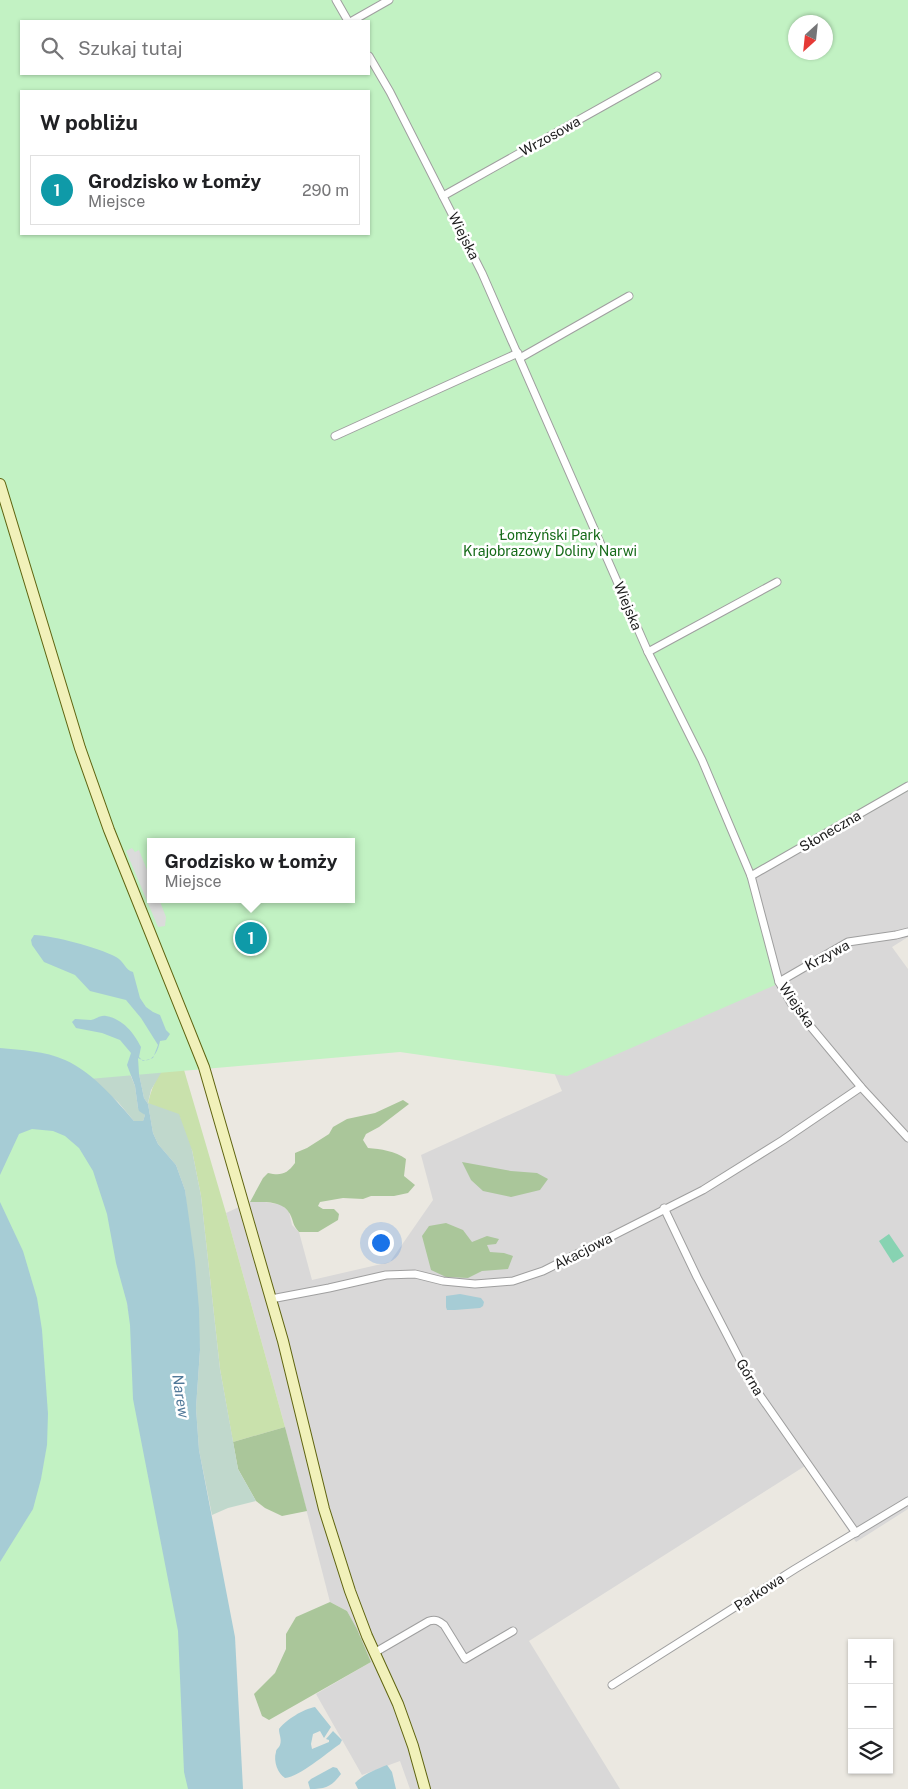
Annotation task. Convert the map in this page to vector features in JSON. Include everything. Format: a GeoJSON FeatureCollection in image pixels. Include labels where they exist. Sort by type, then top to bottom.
{"type":"FeatureCollection","features":[{"type":"Feature","properties":{"kind":"street"},"geometry":{"type":"LineString","coordinates":[[336,0],[347,20]]}},
{"type":"Feature","properties":{"kind":"street"},"geometry":{"type":"LineString","coordinates":[[354,20],[389,0]]}},
{"type":"Feature","properties":{"kind":"street","name":"Wiejska"},"geometry":{"type":"LineString","coordinates":[[370,58],[390,92],[482,272],[648,652],[702,760],[752,876],[779,982],[791,1002],[861,1087],[908,1138]]}},
{"type":"Feature","properties":{"kind":"street","name":"Wrzosowa"},"geometry":{"type":"LineString","coordinates":[[443,196],[657,76]]}},
{"type":"Feature","properties":{"kind":"street"},"geometry":{"type":"LineString","coordinates":[[335,436],[519,356],[629,296]]}},
{"type":"Feature","properties":{"kind":"street"},"geometry":{"type":"LineString","coordinates":[[0,484],[80,748],[109,830],[204,1067],[298,1396],[324,1509],[350,1591],[374,1653],[398,1704],[413,1746],[424,1789]]}},
{"type":"Feature","properties":{"kind":"street"},"geometry":{"type":"LineString","coordinates":[[648,652],[777,582]]}},
{"type":"Feature","properties":{"kind":"street","name":"Słoneczna"},"geometry":{"type":"LineString","coordinates":[[752,876],[908,786]]}},
{"type":"Feature","properties":{"kind":"street","name":"Krzywa"},"geometry":{"type":"LineString","coordinates":[[779,982],[848,942],[908,932]]}},
{"type":"Feature","properties":{"kind":"street","name":"Akacjowa"},"geometry":{"type":"LineString","coordinates":[[271,1299],[394,1274],[415,1274],[475,1284],[513,1281],[543,1271],[664,1208],[703,1190],[783,1140],[861,1087]]}},
{"type":"Feature","properties":{"kind":"street","name":"Górna"},"geometry":{"type":"LineString","coordinates":[[664,1208],[701,1285],[754,1387],[856,1533]]}},
{"type":"Feature","properties":{"kind":"street","name":"Parkowa"},"geometry":{"type":"LineString","coordinates":[[612,1685],[908,1501]]}},
{"type":"Feature","properties":{"kind":"street"},"geometry":{"type":"LineString","coordinates":[[374,1653],[434,1619],[444,1625],[464,1659],[513,1630]]}},
{"type":"Feature","properties":{"kind":"shaded area"},"geometry":{"type":"Polygon","coordinates":[[[908,733],[908,937],[892,947],[908,969],[908,1509],[856,1542],[805,1466],[529,1641],[620,1789],[410,1789],[400,1761],[362,1775],[316,1694],[371,1662],[347,1611],[330,1602],[285,1427],[226,1213],[250,1202],[282,1205],[289,1212],[292,1225],[299,1232],[312,1280],[390,1262],[433,1200],[421,1155],[562,1091],[544,1049],[615,920],[908,733]]]}},
{"type":"Feature","properties":{"kind":"shaded area"},"geometry":{"type":"Polygon","coordinates":[[[132,848],[135,852],[139,850],[147,870],[147,901],[126,851],[132,848]]]}},
{"type":"Feature","properties":{"kind":"shaded area"},"geometry":{"type":"Polygon","coordinates":[[[148,903],[161,903],[166,917],[165,926],[158,927],[148,903]]]}},
{"type":"Feature","properties":{"kind":"green space","name":"Łomżyński Park Krajobrazowy Doliny Narwi"},"geometry":{"type":"Polygon","coordinates":[[[0,0],[908,0],[908,791],[749,881],[780,983],[567,1076],[400,1052],[89,1079],[210,1789],[0,1789],[0,0]]]}},
{"type":"Feature","properties":{"kind":"green space"},"geometry":{"type":"Polygon","coordinates":[[[0,687],[165,1066],[151,1090],[148,1103],[179,1114],[192,1150],[201,1196],[220,1369],[238,1469],[256,1501],[228,1508],[212,1515],[199,1450],[196,1408],[200,1350],[185,1190],[176,1165],[158,1144],[153,1133],[148,1104],[144,1098],[139,1074],[130,1074],[135,1086],[138,1108],[145,1115],[143,1121],[134,1121],[118,1102],[80,1069],[0,687]]]}},
{"type":"Feature","properties":{"kind":"green space"},"geometry":{"type":"Polygon","coordinates":[[[182,1063],[285,1427],[233,1442],[220,1369],[201,1196],[192,1150],[148,1104],[154,1084],[165,1066],[182,1063]]]}},
{"type":"Feature","properties":{"kind":"green space"},"geometry":{"type":"Polygon","coordinates":[[[403,1100],[409,1104],[379,1127],[366,1134],[363,1140],[368,1148],[393,1152],[406,1159],[404,1176],[415,1185],[408,1193],[394,1196],[371,1196],[363,1199],[343,1198],[320,1202],[318,1206],[323,1209],[334,1209],[339,1214],[338,1220],[318,1232],[299,1232],[287,1209],[283,1206],[272,1203],[250,1202],[263,1178],[268,1173],[280,1174],[289,1170],[295,1163],[295,1153],[329,1134],[333,1127],[347,1119],[375,1113],[403,1100]]]}},
{"type":"Feature","properties":{"kind":"green space"},"geometry":{"type":"Polygon","coordinates":[[[462,1162],[511,1171],[537,1173],[548,1179],[540,1190],[511,1197],[483,1191],[471,1180],[462,1162]]]}},
{"type":"Feature","properties":{"kind":"green space"},"geometry":{"type":"Polygon","coordinates":[[[446,1223],[463,1230],[472,1242],[487,1236],[499,1239],[496,1244],[487,1245],[490,1252],[513,1256],[508,1269],[482,1271],[468,1278],[446,1277],[431,1270],[422,1236],[429,1226],[446,1223]]]}},
{"type":"Feature","properties":{"kind":"green space"},"geometry":{"type":"Polygon","coordinates":[[[889,1234],[904,1256],[893,1263],[879,1241],[889,1234]]]}},
{"type":"Feature","properties":{"kind":"green space"},"geometry":{"type":"Polygon","coordinates":[[[285,1427],[307,1511],[282,1516],[265,1508],[256,1501],[238,1469],[233,1442],[285,1427]]]}},
{"type":"Feature","properties":{"kind":"green space"},"geometry":{"type":"Polygon","coordinates":[[[330,1602],[347,1611],[371,1662],[269,1720],[262,1716],[254,1694],[275,1673],[286,1649],[286,1634],[296,1617],[330,1602]]]}},
{"type":"Feature","properties":{"kind":"water"},"geometry":{"type":"Polygon","coordinates":[[[34,935],[64,940],[98,949],[119,959],[133,972],[140,998],[146,1007],[160,1015],[166,1030],[170,1034],[166,1040],[160,1041],[154,1056],[158,1045],[141,1018],[126,1000],[90,991],[75,975],[44,962],[32,945],[31,940],[34,935]]]}},
{"type":"Feature","properties":{"kind":"water","name":"Narew"},"geometry":{"type":"Polygon","coordinates":[[[104,1016],[118,1020],[127,1027],[141,1047],[139,1057],[142,1060],[138,1058],[139,1074],[144,1098],[148,1104],[153,1133],[158,1144],[176,1165],[185,1190],[195,1262],[200,1350],[196,1408],[199,1450],[235,1637],[243,1789],[188,1789],[184,1772],[178,1631],[133,1399],[130,1325],[127,1303],[116,1263],[107,1214],[93,1171],[79,1148],[65,1136],[53,1131],[32,1129],[19,1134],[0,1175],[0,1048],[33,1051],[65,1060],[75,1065],[94,1079],[134,1121],[143,1121],[145,1115],[139,1111],[135,1086],[127,1065],[131,1053],[120,1040],[102,1033],[76,1028],[72,1022],[75,1019],[91,1020],[104,1016]]]}},
{"type":"Feature","properties":{"kind":"water"},"geometry":{"type":"Polygon","coordinates":[[[0,1202],[23,1251],[37,1298],[42,1330],[48,1414],[47,1445],[33,1509],[0,1562],[0,1202]]]}},
{"type":"Feature","properties":{"kind":"water"},"geometry":{"type":"Polygon","coordinates":[[[460,1294],[481,1298],[484,1302],[483,1306],[480,1308],[447,1310],[446,1296],[460,1294]]]}},
{"type":"Feature","properties":{"kind":"water"},"geometry":{"type":"Polygon","coordinates":[[[315,1707],[331,1727],[324,1738],[320,1731],[313,1734],[312,1749],[329,1742],[326,1739],[333,1731],[342,1740],[340,1744],[305,1769],[285,1778],[278,1770],[275,1759],[276,1751],[281,1743],[279,1729],[295,1715],[315,1707]]]}},
{"type":"Feature","properties":{"kind":"water"},"geometry":{"type":"Polygon","coordinates":[[[387,1765],[392,1772],[396,1789],[358,1789],[355,1783],[358,1780],[370,1772],[387,1765]]]}},
{"type":"Feature","properties":{"kind":"water"},"geometry":{"type":"Polygon","coordinates":[[[333,1767],[337,1768],[341,1774],[334,1782],[324,1788],[310,1789],[308,1782],[311,1779],[333,1767]]]}},
{"type":"Feature","properties":{"kind":"place","name":"Grodzisko w Łomży"},"geometry":{"type":"Point","coordinates":[251,938]}}]}
